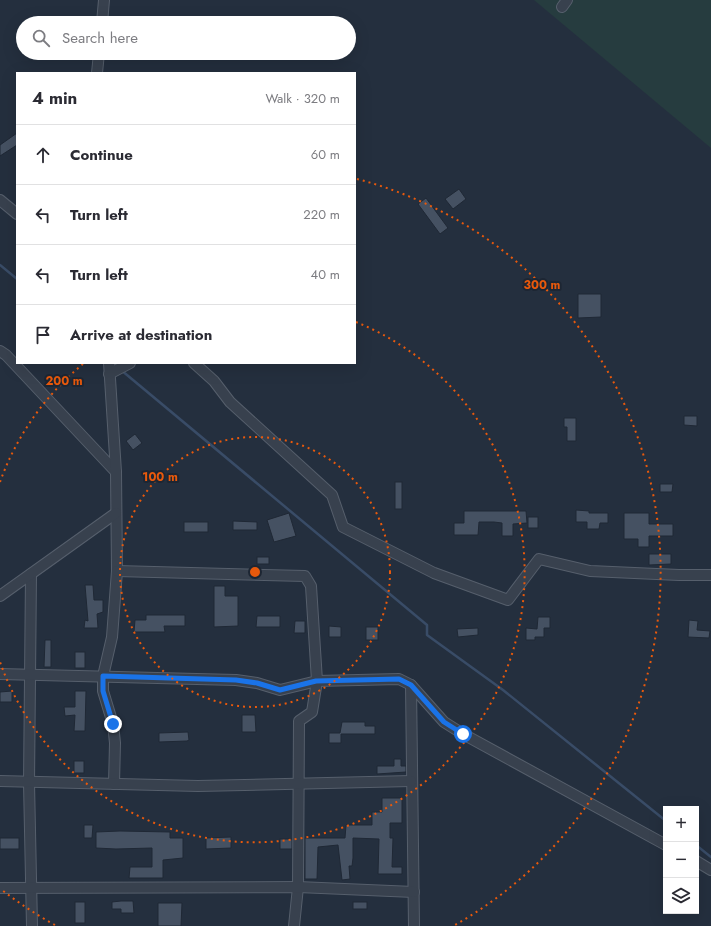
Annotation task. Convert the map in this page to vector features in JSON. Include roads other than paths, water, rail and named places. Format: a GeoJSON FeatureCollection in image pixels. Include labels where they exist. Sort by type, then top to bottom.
{"type":"FeatureCollection","features":[{"type":"Feature","properties":{"kind":"street"},"geometry":{"type":"LineString","coordinates":[[103,16],[104,0]]}},
{"type":"Feature","properties":{"kind":"street"},"geometry":{"type":"LineString","coordinates":[[97,72],[98,60]]}},
{"type":"Feature","properties":{"kind":"street"},"geometry":{"type":"LineString","coordinates":[[0,200],[16,213]]}},
{"type":"Feature","properties":{"kind":"street"},"geometry":{"type":"LineString","coordinates":[[0,351],[6,355],[116,472]]}},
{"type":"Feature","properties":{"kind":"street"},"geometry":{"type":"LineString","coordinates":[[109,364],[116,472],[117,571],[112,637],[103,676],[103,691],[113,724],[115,743],[114,784]]}},
{"type":"Feature","properties":{"kind":"street"},"geometry":{"type":"LineString","coordinates":[[109,374],[128,364]]}},
{"type":"Feature","properties":{"kind":"street"},"geometry":{"type":"LineString","coordinates":[[195,364],[214,381],[230,402],[332,495],[343,527],[434,573],[508,600],[539,559],[590,571],[679,575],[711,574]]}},
{"type":"Feature","properties":{"kind":"street"},"geometry":{"type":"LineString","coordinates":[[0,596],[116,513]]}},
{"type":"Feature","properties":{"kind":"street"},"geometry":{"type":"LineString","coordinates":[[117,571],[305,576],[311,586],[313,600],[316,681],[312,712],[299,721],[298,887],[294,926]]}},
{"type":"Feature","properties":{"kind":"street"},"geometry":{"type":"LineString","coordinates":[[31,574],[29,782],[32,926]]}},
{"type":"Feature","properties":{"kind":"street"},"geometry":{"type":"LineString","coordinates":[[0,674],[236,680],[257,683],[280,690],[316,681],[399,679],[411,685],[444,722],[463,734],[663,843]]}},
{"type":"Feature","properties":{"kind":"street"},"geometry":{"type":"LineString","coordinates":[[411,685],[414,926]]}},
{"type":"Feature","properties":{"kind":"street"},"geometry":{"type":"LineString","coordinates":[[0,782],[198,786],[411,781]]}},
{"type":"Feature","properties":{"kind":"street"},"geometry":{"type":"LineString","coordinates":[[699,863],[711,870]]}},
{"type":"Feature","properties":{"kind":"street"},"geometry":{"type":"LineString","coordinates":[[0,888],[298,887],[414,892]]}},
{"type":"Feature","properties":{"kind":"waterway"},"geometry":{"type":"LineString","coordinates":[[0,265],[16,278]]}},
{"type":"Feature","properties":{"kind":"waterway"},"geometry":{"type":"LineString","coordinates":[[121,370],[427,625],[427,635],[503,690],[663,819]]}},
{"type":"Feature","properties":{"kind":"waterway"},"geometry":{"type":"LineString","coordinates":[[699,847],[711,857]]}}]}
